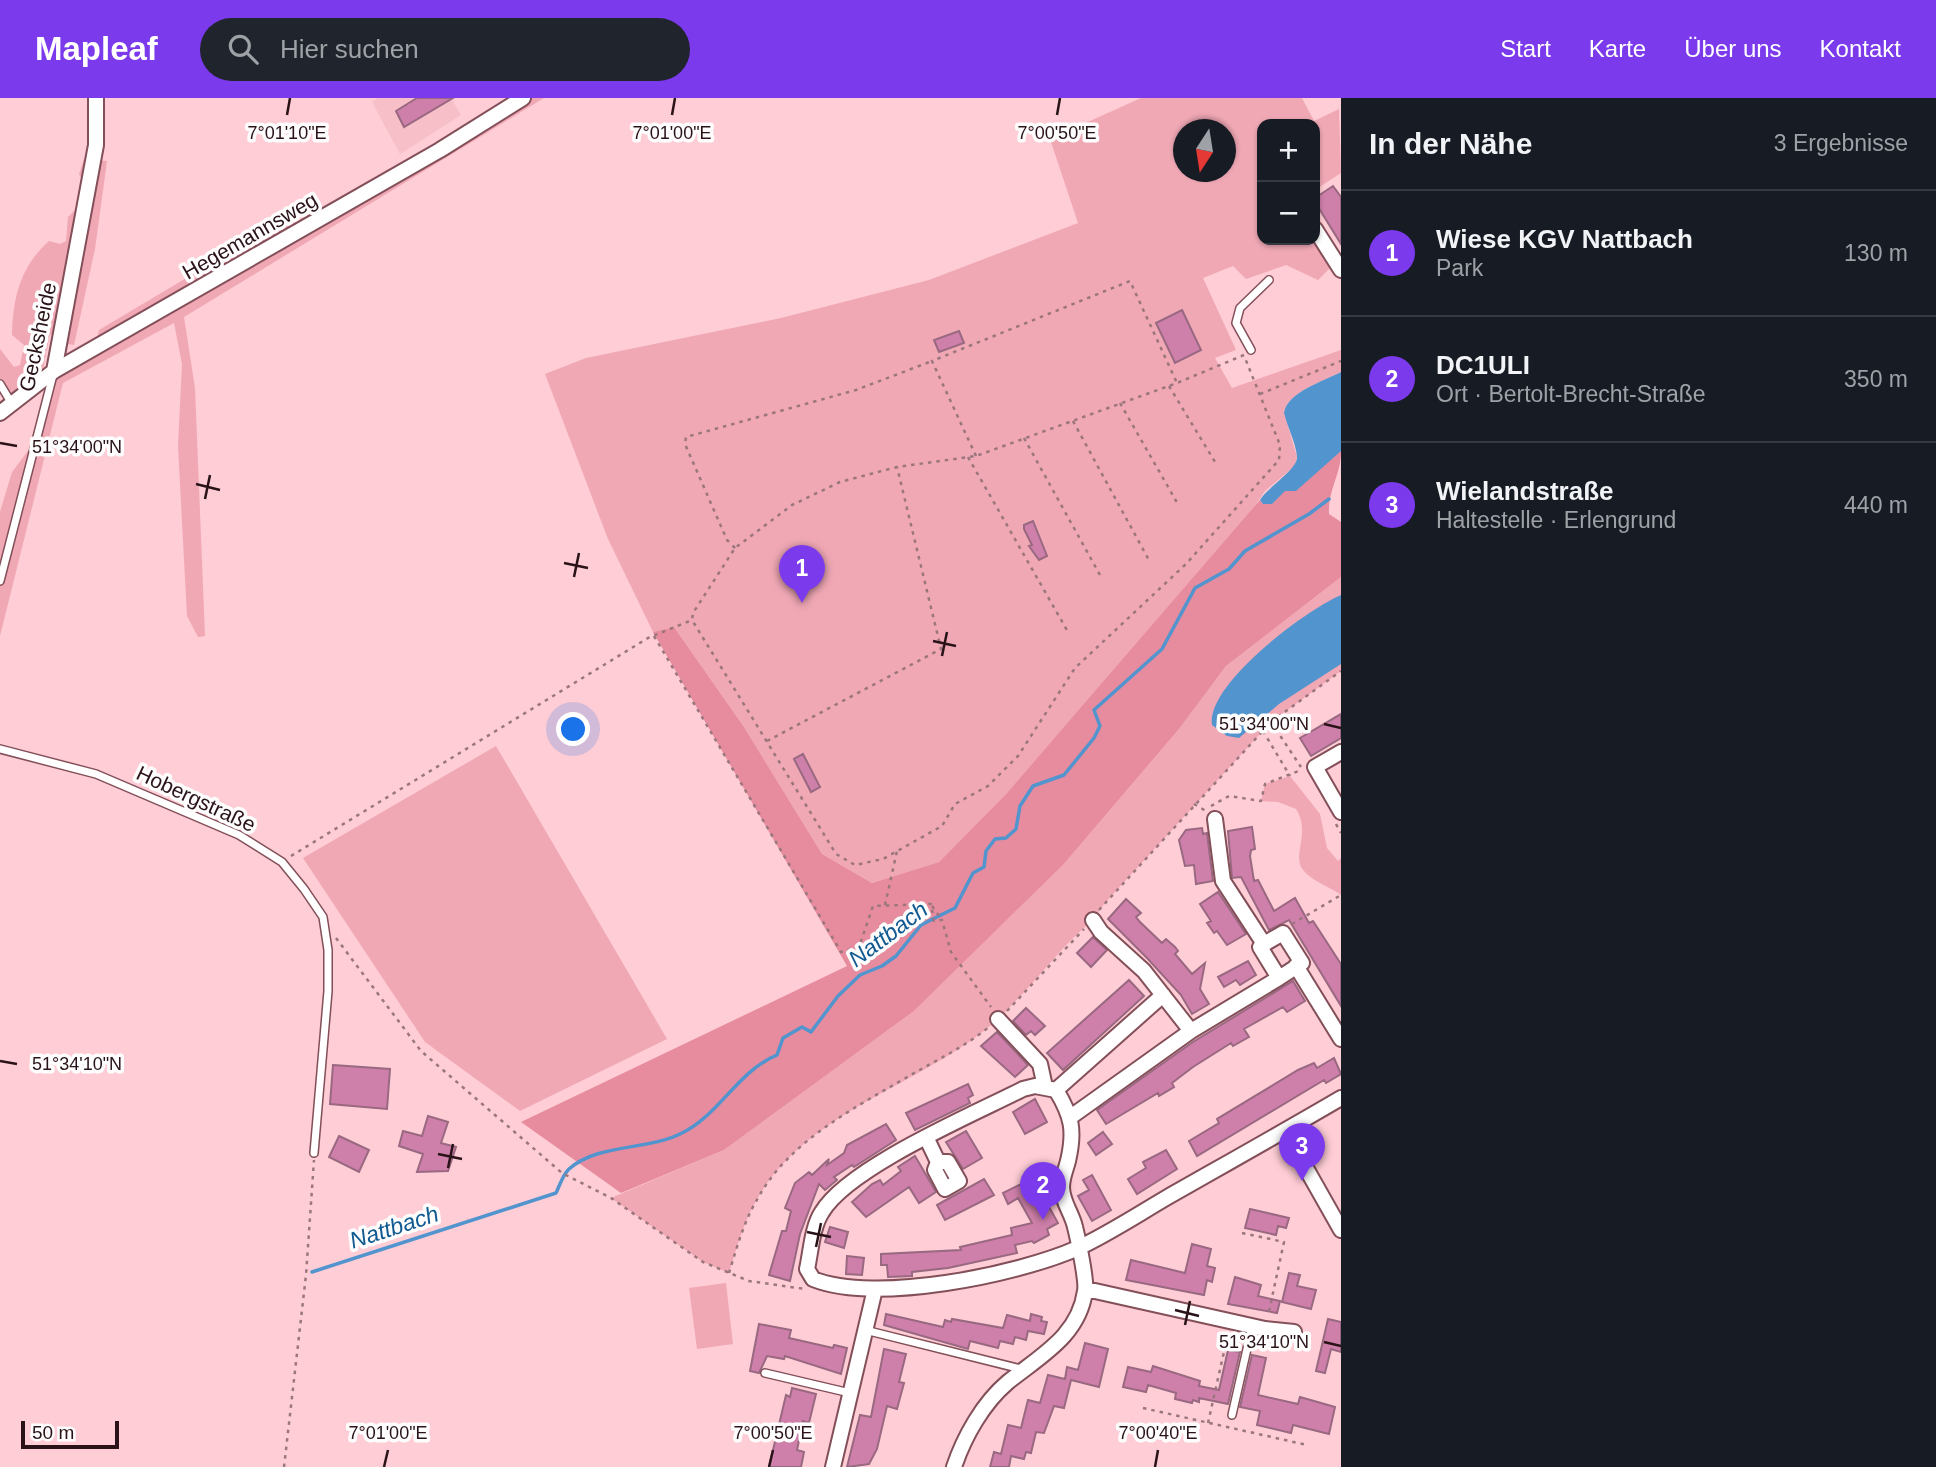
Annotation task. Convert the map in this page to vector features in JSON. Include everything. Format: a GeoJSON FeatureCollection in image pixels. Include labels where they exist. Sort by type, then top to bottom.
{"type":"FeatureCollection","features":[{"type":"Feature","properties":{"kind":"street","name":"Gecksheide"},"geometry":{"type":"LineString","coordinates":[[54,371],[96,145],[96,98]]}},
{"type":"Feature","properties":{"kind":"street","name":"Hegemannsweg"},"geometry":{"type":"LineString","coordinates":[[6,408],[54,371],[404,171],[523,98]]}},
{"type":"Feature","properties":{"kind":"street"},"geometry":{"type":"LineString","coordinates":[[1320,237],[1341,270]]}},
{"type":"Feature","properties":{"kind":"street"},"geometry":{"type":"LineString","coordinates":[[1341,752],[1315,767],[1341,812]]}},
{"type":"Feature","properties":{"kind":"street"},"geometry":{"type":"LineString","coordinates":[[1211,815],[1223,881],[1264,944]]}},
{"type":"Feature","properties":{"kind":"street"},"geometry":{"type":"LineString","coordinates":[[1093,920],[1163,995],[1191,1031]]}},
{"type":"Feature","properties":{"kind":"street"},"geometry":{"type":"LineString","coordinates":[[1072,1116],[1191,1031],[1279,978],[1302,963],[1283,933],[1260,947],[1279,978]]}},
{"type":"Feature","properties":{"kind":"street"},"geometry":{"type":"LineString","coordinates":[[1296,967],[1341,1039]]}},
{"type":"Feature","properties":{"kind":"street"},"geometry":{"type":"LineString","coordinates":[[1163,995],[1051,1088],[1023,1089],[926,1137],[860,1176],[821,1212],[807,1269],[813,1279],[875,1289],[936,1284],[1000,1272],[1077,1248],[1341,1098]]}},
{"type":"Feature","properties":{"kind":"street"},"geometry":{"type":"LineString","coordinates":[[954,1467],[964,1437],[1006,1383],[1068,1333],[1080,1312],[1086,1289],[1075,1227],[1062,1185],[1074,1131],[1072,1116],[1051,1088],[1040,1064],[998,1019]]}},
{"type":"Feature","properties":{"kind":"street"},"geometry":{"type":"LineString","coordinates":[[1285,1131],[1341,1230]]}},
{"type":"Feature","properties":{"kind":"street"},"geometry":{"type":"LineString","coordinates":[[926,1137],[938,1162]]}},
{"type":"Feature","properties":{"kind":"street"},"geometry":{"type":"LineString","coordinates":[[833,1467],[875,1289]]}},
{"type":"Feature","properties":{"kind":"street"},"geometry":{"type":"LineString","coordinates":[[1086,1289],[1259,1328],[1294,1332]]}},
{"type":"Feature","properties":{"kind":"lane"},"geometry":{"type":"LineString","coordinates":[[1251,350],[1236,323],[1240,308],[1269,280]]}},
{"type":"Feature","properties":{"kind":"lane","name":"Gecksheide"},"geometry":{"type":"LineString","coordinates":[[0,581],[54,371]]}},
{"type":"Feature","properties":{"kind":"lane"},"geometry":{"type":"LineString","coordinates":[[0,384],[6,408]]}},
{"type":"Feature","properties":{"kind":"lane","name":"Hobergstraße"},"geometry":{"type":"LineString","coordinates":[[0,748],[96,774],[239,835],[282,862],[323,920],[328,950],[328,991],[314,1153]]}},
{"type":"Feature","properties":{"kind":"lane"},"geometry":{"type":"LineString","coordinates":[[1232,1415],[1259,1328]]}},
{"type":"Feature","properties":{"kind":"lane"},"geometry":{"type":"LineString","coordinates":[[865,1330],[1025,1370]]}},
{"type":"Feature","properties":{"kind":"lane"},"geometry":{"type":"LineString","coordinates":[[765,1373],[850,1393]]}},
{"type":"Feature","properties":{"kind":"path"},"geometry":{"type":"LineString","coordinates":[[735,548],[727,540],[685,444],[686,437],[856,390],[1130,281],[1177,383]]}},
{"type":"Feature","properties":{"kind":"path"},"geometry":{"type":"LineString","coordinates":[[1244,354],[1280,445],[1279,460],[1186,564],[1076,668],[1018,756],[988,786],[955,804],[942,826],[883,859],[855,865],[836,854],[692,620],[693,613],[735,548],[792,505],[840,482],[897,467],[976,456],[1177,383],[1244,354]]}},
{"type":"Feature","properties":{"kind":"path"},"geometry":{"type":"LineString","coordinates":[[932,361],[976,456]]}},
{"type":"Feature","properties":{"kind":"path"},"geometry":{"type":"LineString","coordinates":[[1258,395],[1341,361]]}},
{"type":"Feature","properties":{"kind":"path"},"geometry":{"type":"LineString","coordinates":[[1169,386],[1215,463]]}},
{"type":"Feature","properties":{"kind":"path"},"geometry":{"type":"LineString","coordinates":[[1120,403],[1179,506]]}},
{"type":"Feature","properties":{"kind":"path"},"geometry":{"type":"LineString","coordinates":[[1073,421],[1150,562]]}},
{"type":"Feature","properties":{"kind":"path"},"geometry":{"type":"LineString","coordinates":[[1024,438],[1100,575]]}},
{"type":"Feature","properties":{"kind":"path"},"geometry":{"type":"LineString","coordinates":[[968,457],[1068,632]]}},
{"type":"Feature","properties":{"kind":"path"},"geometry":{"type":"LineString","coordinates":[[767,741],[942,649],[897,467]]}},
{"type":"Feature","properties":{"kind":"path"},"geometry":{"type":"LineString","coordinates":[[282,862],[654,636],[692,620]]}},
{"type":"Feature","properties":{"kind":"path"},"geometry":{"type":"LineString","coordinates":[[654,636],[841,952],[859,947],[873,906],[931,904]]}},
{"type":"Feature","properties":{"kind":"path"},"geometry":{"type":"LineString","coordinates":[[729,1273],[750,1213],[770,1179],[786,1160],[845,1114],[964,1045],[998,1019],[1093,920],[1126,879],[1263,731],[1341,671]]}},
{"type":"Feature","properties":{"kind":"path"},"geometry":{"type":"LineString","coordinates":[[1263,731],[1266,742],[1290,776]]}},
{"type":"Feature","properties":{"kind":"path"},"geometry":{"type":"LineString","coordinates":[[1211,815],[1215,801],[1229,796],[1261,801],[1265,784],[1315,767]]}},
{"type":"Feature","properties":{"kind":"path"},"geometry":{"type":"LineString","coordinates":[[897,851],[885,906],[931,904]]}},
{"type":"Feature","properties":{"kind":"path"},"geometry":{"type":"LineString","coordinates":[[1283,933],[1290,925],[1341,895]]}},
{"type":"Feature","properties":{"kind":"path"},"geometry":{"type":"LineString","coordinates":[[931,904],[934,921],[942,920]]}},
{"type":"Feature","properties":{"kind":"path"},"geometry":{"type":"LineString","coordinates":[[931,904],[942,920],[951,952],[998,1019]]}},
{"type":"Feature","properties":{"kind":"path"},"geometry":{"type":"LineString","coordinates":[[323,920],[421,1051],[570,1178],[611,1198],[703,1262],[729,1273],[750,1281],[802,1290],[821,1282]]}},
{"type":"Feature","properties":{"kind":"path"},"geometry":{"type":"LineString","coordinates":[[284,1467],[306,1275],[314,1153]]}},
{"type":"Feature","properties":{"kind":"path"},"geometry":{"type":"LineString","coordinates":[[1242,1233],[1284,1242],[1259,1328]]}},
{"type":"Feature","properties":{"kind":"path"},"geometry":{"type":"LineString","coordinates":[[1208,1423],[1231,1322]]}},
{"type":"Feature","properties":{"kind":"path"},"geometry":{"type":"LineString","coordinates":[[1143,1408],[1307,1445]]}},
{"type":"Feature","properties":{"kind":"shaded area"},"geometry":{"type":"Polygon","coordinates":[[[378,98],[451,98],[461,115],[400,154],[372,102],[378,98]]]}},
{"type":"Feature","properties":{"kind":"shaded area"},"geometry":{"type":"Polygon","coordinates":[[[529,98],[544,98],[184,317],[195,388],[205,636],[198,637],[187,616],[178,446],[182,364],[174,323],[63,383],[0,636],[0,512],[12,472],[43,431],[56,375],[93,355],[99,330],[267,230],[289,226],[343,197],[363,198],[529,98]]]}},
{"type":"Feature","properties":{"kind":"shaded area"},"geometry":{"type":"Polygon","coordinates":[[[1141,98],[1302,98],[1313,119],[1257,119],[1257,245],[1318,245],[1332,266],[1318,280],[1286,265],[1246,279],[1233,266],[1203,278],[1236,350],[1215,358],[1232,388],[1341,350],[1341,372],[1299,393],[1287,406],[1284,413],[1297,457],[1295,466],[1265,491],[1245,521],[1007,793],[939,862],[872,883],[822,854],[744,727],[674,627],[653,632],[608,539],[545,374],[586,358],[781,318],[929,280],[1078,223],[1050,139],[1141,98]]]}},
{"type":"Feature","properties":{"kind":"shaded area"},"geometry":{"type":"Polygon","coordinates":[[[1339,109],[1341,173],[1320,187],[1318,119],[1339,109]]]}},
{"type":"Feature","properties":{"kind":"shaded area"},"geometry":{"type":"Polygon","coordinates":[[[84,159],[107,161],[95,249],[74,345],[62,343],[50,334],[43,370],[14,395],[0,389],[0,349],[14,367],[20,365],[24,345],[12,335],[16,296],[25,272],[39,251],[49,241],[60,244],[66,241],[68,217],[75,210],[87,210],[90,195],[79,174],[84,159]]]}},
{"type":"Feature","properties":{"kind":"shaded area"},"geometry":{"type":"Polygon","coordinates":[[[1341,451],[1330,497],[1329,514],[1341,522],[1341,577],[1226,666],[1179,729],[1063,865],[914,1011],[724,1150],[621,1193],[521,1122],[847,966],[653,632],[674,627],[744,727],[822,854],[872,883],[939,862],[1007,793],[1260,500],[1263,504],[1272,504],[1284,491],[1341,451]]]}},
{"type":"Feature","properties":{"kind":"shaded area"},"geometry":{"type":"Polygon","coordinates":[[[1341,577],[1341,671],[1271,722],[1104,904],[1093,920],[1065,946],[1000,1017],[957,1050],[835,1121],[781,1166],[760,1194],[750,1213],[729,1273],[703,1262],[611,1198],[724,1150],[914,1011],[1063,865],[1179,729],[1226,666],[1341,577]]]}},
{"type":"Feature","properties":{"kind":"shaded area"},"geometry":{"type":"Polygon","coordinates":[[[496,746],[667,1039],[520,1111],[425,1042],[303,858],[496,746]]]}},
{"type":"Feature","properties":{"kind":"shaded area"},"geometry":{"type":"Polygon","coordinates":[[[1290,776],[1320,814],[1327,848],[1338,861],[1341,858],[1341,895],[1312,878],[1300,865],[1302,827],[1296,809],[1278,802],[1261,801],[1265,784],[1290,776]]]}},
{"type":"Feature","properties":{"kind":"shaded area"},"geometry":{"type":"Polygon","coordinates":[[[726,1283],[733,1344],[697,1349],[689,1288],[726,1283]]]}},
{"type":"Feature","properties":{"kind":"water"},"geometry":{"type":"Polygon","coordinates":[[[1341,372],[1341,451],[1296,491],[1285,491],[1272,504],[1263,504],[1260,500],[1296,462],[1295,446],[1284,413],[1287,406],[1299,393],[1341,372]]]}},
{"type":"Feature","properties":{"kind":"water"},"geometry":{"type":"Polygon","coordinates":[[[1341,595],[1341,664],[1279,704],[1239,738],[1227,736],[1212,725],[1214,708],[1241,670],[1283,632],[1341,595]]]}},
{"type":"Feature","properties":{"kind":"building"},"geometry":{"type":"Polygon","coordinates":[[[417,98],[453,98],[404,127],[396,111],[417,98]]]}},
{"type":"Feature","properties":{"kind":"building"},"geometry":{"type":"Polygon","coordinates":[[[1333,186],[1341,197],[1341,244],[1320,210],[1320,195],[1333,186]]]}},
{"type":"Feature","properties":{"kind":"building"},"geometry":{"type":"Polygon","coordinates":[[[1182,310],[1201,350],[1175,363],[1156,323],[1182,310]]]}},
{"type":"Feature","properties":{"kind":"building"},"geometry":{"type":"Polygon","coordinates":[[[959,331],[964,343],[939,352],[934,340],[959,331]]]}},
{"type":"Feature","properties":{"kind":"building"},"geometry":{"type":"Polygon","coordinates":[[[1033,521],[1047,556],[1039,560],[1029,546],[1032,545],[1024,529],[1024,525],[1033,521]]]}},
{"type":"Feature","properties":{"kind":"building"},"geometry":{"type":"Polygon","coordinates":[[[1341,714],[1341,738],[1311,756],[1300,738],[1341,714]]]}},
{"type":"Feature","properties":{"kind":"building"},"geometry":{"type":"Polygon","coordinates":[[[803,754],[820,787],[811,792],[794,759],[803,754]]]}},
{"type":"Feature","properties":{"kind":"building"},"geometry":{"type":"Polygon","coordinates":[[[1252,827],[1255,849],[1251,850],[1250,856],[1254,881],[1258,880],[1274,911],[1295,898],[1309,923],[1313,921],[1341,964],[1341,1006],[1289,920],[1269,930],[1241,877],[1232,878],[1228,831],[1252,827]]]}},
{"type":"Feature","properties":{"kind":"building"},"geometry":{"type":"Polygon","coordinates":[[[1202,828],[1203,834],[1207,833],[1213,881],[1196,884],[1194,865],[1185,866],[1179,840],[1186,830],[1202,828]]]}},
{"type":"Feature","properties":{"kind":"building"},"geometry":{"type":"Polygon","coordinates":[[[1218,892],[1246,934],[1227,945],[1207,923],[1211,921],[1200,904],[1218,892]]]}},
{"type":"Feature","properties":{"kind":"building"},"geometry":{"type":"Polygon","coordinates":[[[1126,899],[1141,913],[1136,917],[1140,922],[1162,943],[1166,939],[1175,947],[1178,951],[1175,954],[1192,974],[1205,963],[1200,989],[1209,1004],[1192,1014],[1181,995],[1108,919],[1126,899]]]}},
{"type":"Feature","properties":{"kind":"building"},"geometry":{"type":"Polygon","coordinates":[[[1093,937],[1107,950],[1091,967],[1077,953],[1093,937]]]}},
{"type":"Feature","properties":{"kind":"building"},"geometry":{"type":"Polygon","coordinates":[[[1248,961],[1256,975],[1240,985],[1236,980],[1224,987],[1218,977],[1248,961]]]}},
{"type":"Feature","properties":{"kind":"building"},"geometry":{"type":"Polygon","coordinates":[[[1129,980],[1144,996],[1063,1070],[1047,1053],[1129,980]]]}},
{"type":"Feature","properties":{"kind":"building"},"geometry":{"type":"Polygon","coordinates":[[[1293,981],[1305,1001],[1287,1012],[1283,1007],[1244,1029],[1249,1037],[1233,1046],[1231,1043],[1172,1083],[1174,1087],[1159,1096],[1158,1093],[1106,1124],[1097,1110],[1193,1042],[1293,981]]]}},
{"type":"Feature","properties":{"kind":"building"},"geometry":{"type":"Polygon","coordinates":[[[1026,1008],[1045,1026],[1035,1035],[1031,1031],[1026,1035],[1013,1021],[1026,1008]]]}},
{"type":"Feature","properties":{"kind":"building"},"geometry":{"type":"Polygon","coordinates":[[[997,1032],[1028,1065],[1015,1077],[981,1046],[997,1032]]]}},
{"type":"Feature","properties":{"kind":"building"},"geometry":{"type":"Polygon","coordinates":[[[1334,1058],[1341,1074],[1326,1083],[1324,1080],[1197,1156],[1189,1141],[1219,1123],[1217,1119],[1298,1070],[1314,1063],[1317,1068],[1334,1058]]]}},
{"type":"Feature","properties":{"kind":"building"},"geometry":{"type":"Polygon","coordinates":[[[333,1065],[390,1069],[387,1109],[330,1104],[333,1065]]]}},
{"type":"Feature","properties":{"kind":"building"},"geometry":{"type":"Polygon","coordinates":[[[968,1084],[973,1095],[968,1098],[970,1103],[915,1130],[906,1113],[968,1084]]]}},
{"type":"Feature","properties":{"kind":"building"},"geometry":{"type":"Polygon","coordinates":[[[1035,1099],[1047,1122],[1025,1134],[1013,1112],[1035,1099]]]}},
{"type":"Feature","properties":{"kind":"building"},"geometry":{"type":"Polygon","coordinates":[[[428,1116],[448,1122],[441,1143],[456,1147],[448,1171],[417,1172],[423,1154],[399,1146],[403,1131],[422,1136],[428,1116]]]}},
{"type":"Feature","properties":{"kind":"building"},"geometry":{"type":"Polygon","coordinates":[[[886,1124],[896,1140],[834,1177],[837,1180],[825,1190],[819,1184],[800,1234],[790,1281],[769,1275],[782,1231],[786,1231],[791,1211],[785,1208],[795,1183],[809,1172],[812,1175],[829,1159],[827,1165],[844,1153],[847,1145],[886,1124]]]}},
{"type":"Feature","properties":{"kind":"building"},"geometry":{"type":"Polygon","coordinates":[[[966,1131],[982,1158],[963,1169],[946,1142],[966,1131]]]}},
{"type":"Feature","properties":{"kind":"building"},"geometry":{"type":"Polygon","coordinates":[[[1103,1132],[1112,1144],[1096,1155],[1088,1143],[1103,1132]]]}},
{"type":"Feature","properties":{"kind":"building"},"geometry":{"type":"Polygon","coordinates":[[[339,1136],[369,1150],[359,1172],[329,1157],[339,1136]]]}},
{"type":"Feature","properties":{"kind":"building"},"geometry":{"type":"Polygon","coordinates":[[[1166,1150],[1177,1169],[1137,1194],[1128,1179],[1146,1168],[1143,1162],[1166,1150]]]}},
{"type":"Feature","properties":{"kind":"building"},"geometry":{"type":"Polygon","coordinates":[[[915,1156],[936,1192],[919,1203],[909,1187],[866,1217],[852,1202],[872,1184],[880,1180],[883,1185],[901,1171],[898,1167],[915,1156]]]}},
{"type":"Feature","properties":{"kind":"building"},"geometry":{"type":"Polygon","coordinates":[[[1092,1175],[1111,1210],[1092,1221],[1078,1196],[1089,1190],[1083,1180],[1092,1175]]]}},
{"type":"Feature","properties":{"kind":"building"},"geometry":{"type":"Polygon","coordinates":[[[1033,1178],[1058,1223],[1047,1229],[1049,1235],[1034,1243],[1032,1241],[1015,1245],[1017,1253],[948,1268],[912,1272],[912,1276],[888,1277],[887,1265],[881,1265],[881,1254],[961,1250],[960,1247],[1012,1235],[1011,1228],[1032,1223],[1018,1198],[1008,1204],[1003,1193],[1033,1178]]]}},
{"type":"Feature","properties":{"kind":"building"},"geometry":{"type":"Polygon","coordinates":[[[984,1179],[994,1195],[945,1220],[937,1205],[984,1179]]]}},
{"type":"Feature","properties":{"kind":"building"},"geometry":{"type":"Polygon","coordinates":[[[1250,1209],[1289,1218],[1286,1228],[1278,1226],[1276,1235],[1245,1228],[1250,1209]]]}},
{"type":"Feature","properties":{"kind":"building"},"geometry":{"type":"Polygon","coordinates":[[[830,1227],[848,1232],[844,1248],[825,1242],[830,1227]]]}},
{"type":"Feature","properties":{"kind":"building"},"geometry":{"type":"Polygon","coordinates":[[[1192,1244],[1211,1249],[1207,1266],[1215,1268],[1212,1282],[1207,1280],[1204,1295],[1126,1280],[1131,1260],[1185,1273],[1192,1244]]]}},
{"type":"Feature","properties":{"kind":"building"},"geometry":{"type":"Polygon","coordinates":[[[847,1256],[864,1258],[862,1275],[846,1274],[847,1256]]]}},
{"type":"Feature","properties":{"kind":"building"},"geometry":{"type":"Polygon","coordinates":[[[1289,1273],[1300,1275],[1297,1286],[1316,1290],[1311,1309],[1282,1302],[1289,1273]]]}},
{"type":"Feature","properties":{"kind":"building"},"geometry":{"type":"Polygon","coordinates":[[[1235,1277],[1261,1285],[1258,1296],[1280,1301],[1277,1313],[1228,1304],[1235,1277]]]}},
{"type":"Feature","properties":{"kind":"building"},"geometry":{"type":"Polygon","coordinates":[[[886,1314],[943,1327],[945,1320],[951,1322],[952,1319],[1003,1328],[1007,1315],[1030,1321],[1031,1314],[1042,1317],[1041,1321],[1047,1322],[1044,1334],[1028,1331],[1026,1340],[1015,1337],[1013,1344],[1000,1341],[998,1348],[970,1341],[968,1349],[884,1325],[886,1314]]]}},
{"type":"Feature","properties":{"kind":"building"},"geometry":{"type":"Polygon","coordinates":[[[1328,1319],[1341,1322],[1341,1352],[1331,1349],[1325,1373],[1316,1371],[1328,1319]]]}},
{"type":"Feature","properties":{"kind":"building"},"geometry":{"type":"Polygon","coordinates":[[[759,1324],[791,1330],[789,1338],[833,1348],[834,1345],[847,1348],[841,1374],[785,1356],[784,1359],[767,1356],[759,1373],[750,1371],[759,1324]]]}},
{"type":"Feature","properties":{"kind":"building"},"geometry":{"type":"Polygon","coordinates":[[[1085,1343],[1108,1349],[1099,1387],[1071,1380],[1064,1408],[1054,1406],[1044,1433],[1036,1432],[1031,1453],[1026,1452],[1024,1459],[1011,1456],[1009,1467],[990,1467],[994,1452],[1001,1454],[1008,1425],[1021,1428],[1028,1400],[1040,1403],[1048,1375],[1065,1379],[1067,1367],[1078,1370],[1085,1343]]]}},
{"type":"Feature","properties":{"kind":"building"},"geometry":{"type":"Polygon","coordinates":[[[884,1349],[906,1354],[899,1382],[904,1383],[897,1409],[887,1406],[877,1449],[869,1464],[847,1467],[860,1415],[871,1417],[884,1349]]]}},
{"type":"Feature","properties":{"kind":"building"},"geometry":{"type":"Polygon","coordinates":[[[1228,1350],[1240,1352],[1228,1404],[1199,1398],[1199,1402],[1193,1400],[1192,1403],[1175,1399],[1176,1393],[1148,1385],[1146,1392],[1123,1387],[1128,1367],[1151,1372],[1153,1366],[1200,1381],[1199,1386],[1219,1390],[1228,1350]]]}},
{"type":"Feature","properties":{"kind":"building"},"geometry":{"type":"Polygon","coordinates":[[[1252,1355],[1266,1358],[1258,1395],[1298,1404],[1300,1397],[1335,1407],[1329,1434],[1293,1425],[1291,1433],[1257,1425],[1260,1411],[1240,1407],[1252,1355]]]}},
{"type":"Feature","properties":{"kind":"building"},"geometry":{"type":"Polygon","coordinates":[[[792,1388],[816,1394],[809,1423],[803,1421],[797,1450],[804,1452],[801,1467],[769,1467],[786,1395],[790,1397],[792,1388]]]}},
{"type":"Feature","properties":{"kind":"waterway","name":"Nattbach"},"geometry":{"type":"LineString","coordinates":[[312,1272],[556,1193],[569,1169],[581,1161],[609,1151],[669,1139],[695,1125],[751,1071],[777,1055],[783,1038],[802,1027],[811,1032],[838,996],[860,975],[882,966],[896,956],[921,925],[955,908],[973,873],[984,867],[986,851],[995,839],[1006,838],[1016,829],[1020,806],[1033,786],[1064,775],[1094,738],[1100,726],[1094,710],[1162,649],[1195,588],[1229,569],[1245,551],[1309,514],[1329,499]]}},
{"type":"Feature","properties":{"kind":"place","name":"Wiese KGV Nattbach"},"geometry":{"type":"Point","coordinates":[802,603]}},
{"type":"Feature","properties":{"kind":"place","name":"Wielandstraße"},"geometry":{"type":"Point","coordinates":[1302,1181]}},
{"type":"Feature","properties":{"kind":"place","name":"DC1ULI"},"geometry":{"type":"Point","coordinates":[1043,1220]}}]}
